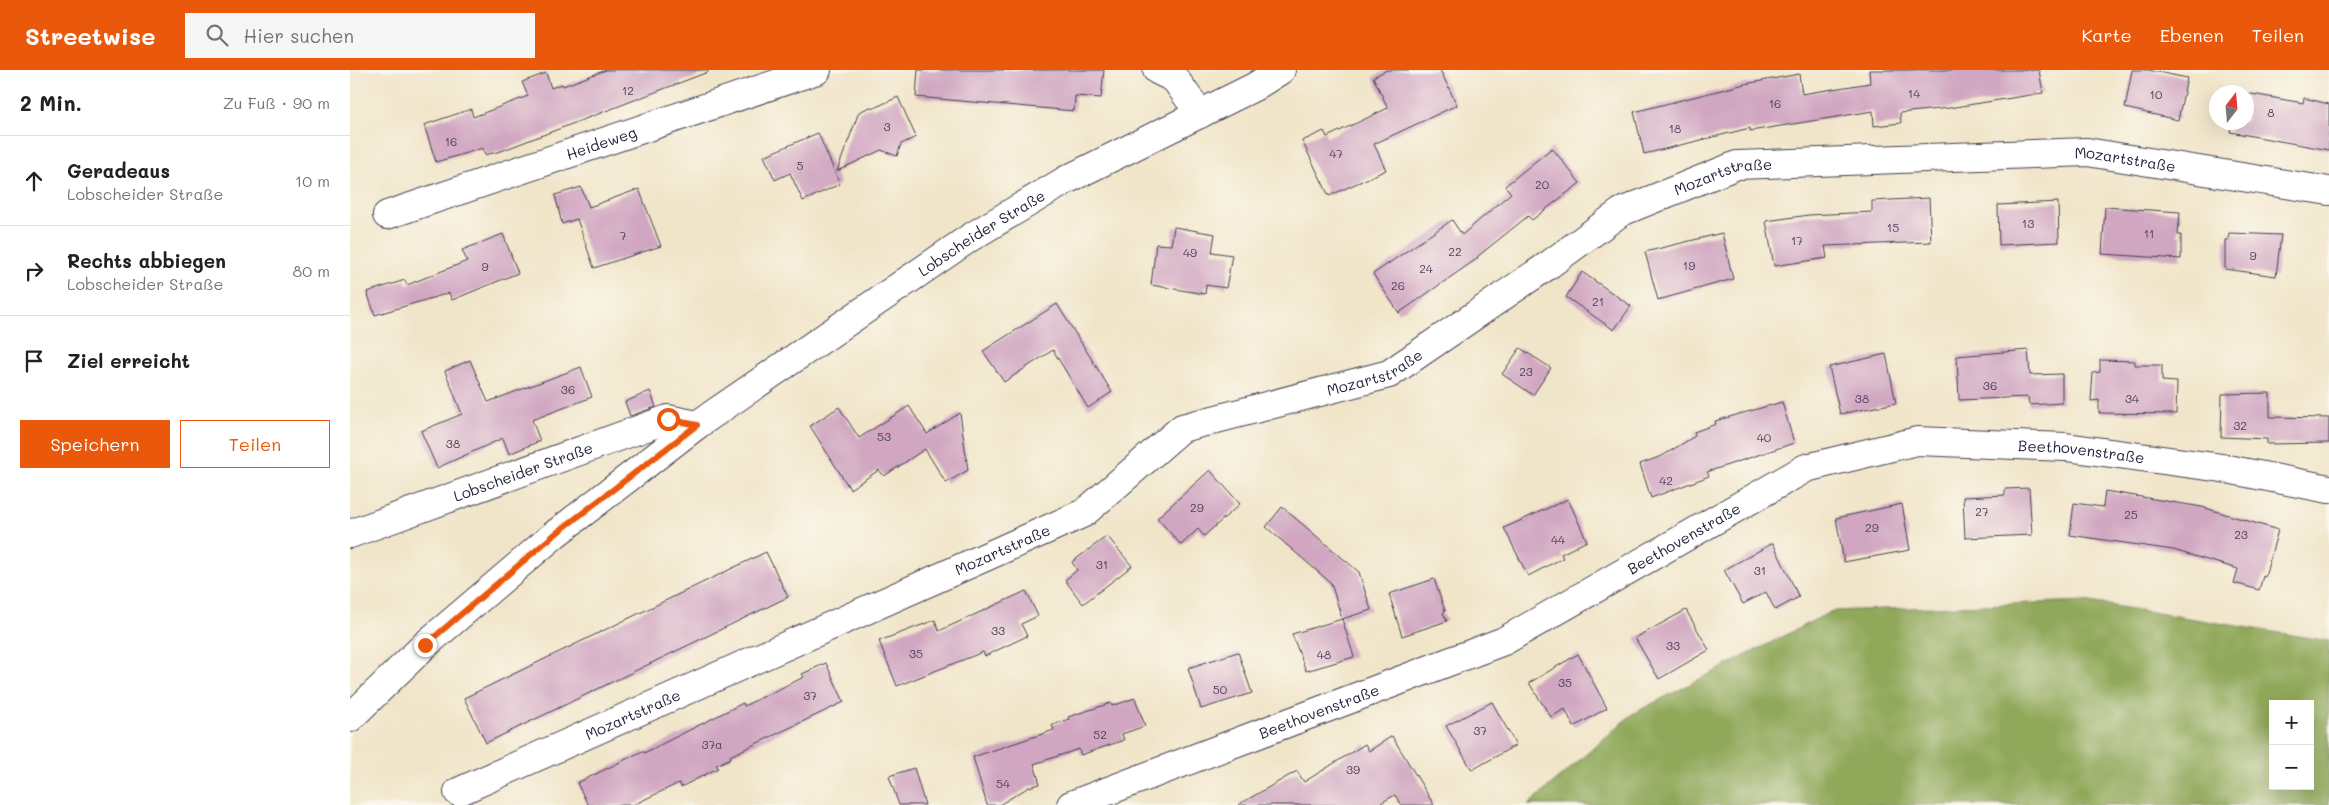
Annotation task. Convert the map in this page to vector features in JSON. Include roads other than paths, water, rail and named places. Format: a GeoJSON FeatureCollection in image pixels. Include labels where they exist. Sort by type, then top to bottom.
{"type":"FeatureCollection","features":[{"type":"Feature","properties":{"kind":"street","name":"Heideweg"},"geometry":{"type":"LineString","coordinates":[[387,215],[817,70]]}},
{"type":"Feature","properties":{"kind":"street"},"geometry":{"type":"LineString","coordinates":[[1157,70],[1175,79],[1200,114]]}},
{"type":"Feature","properties":{"kind":"street","name":"Lobscheider Straße"},"geometry":{"type":"LineString","coordinates":[[350,718],[425,645],[546,541],[697,425],[972,237],[1066,180],[1254,87],[1281,70]]}},
{"type":"Feature","properties":{"kind":"street","name":"Mozartstraße"},"geometry":{"type":"LineString","coordinates":[[458,792],[1084,513],[1182,428],[1389,374],[1550,264],[1621,212],[1737,165],[2087,152],[2329,191]]}},
{"type":"Feature","properties":{"kind":"street","name":"Lobscheider Straße"},"geometry":{"type":"LineString","coordinates":[[350,534],[668,419],[697,425]]}},
{"type":"Feature","properties":{"kind":"street","name":"Beethovenstraße"},"geometry":{"type":"LineString","coordinates":[[1071,805],[1504,641],[1806,468],[1917,441],[1927,441],[2066,447],[2222,468],[2329,489]]}}]}
